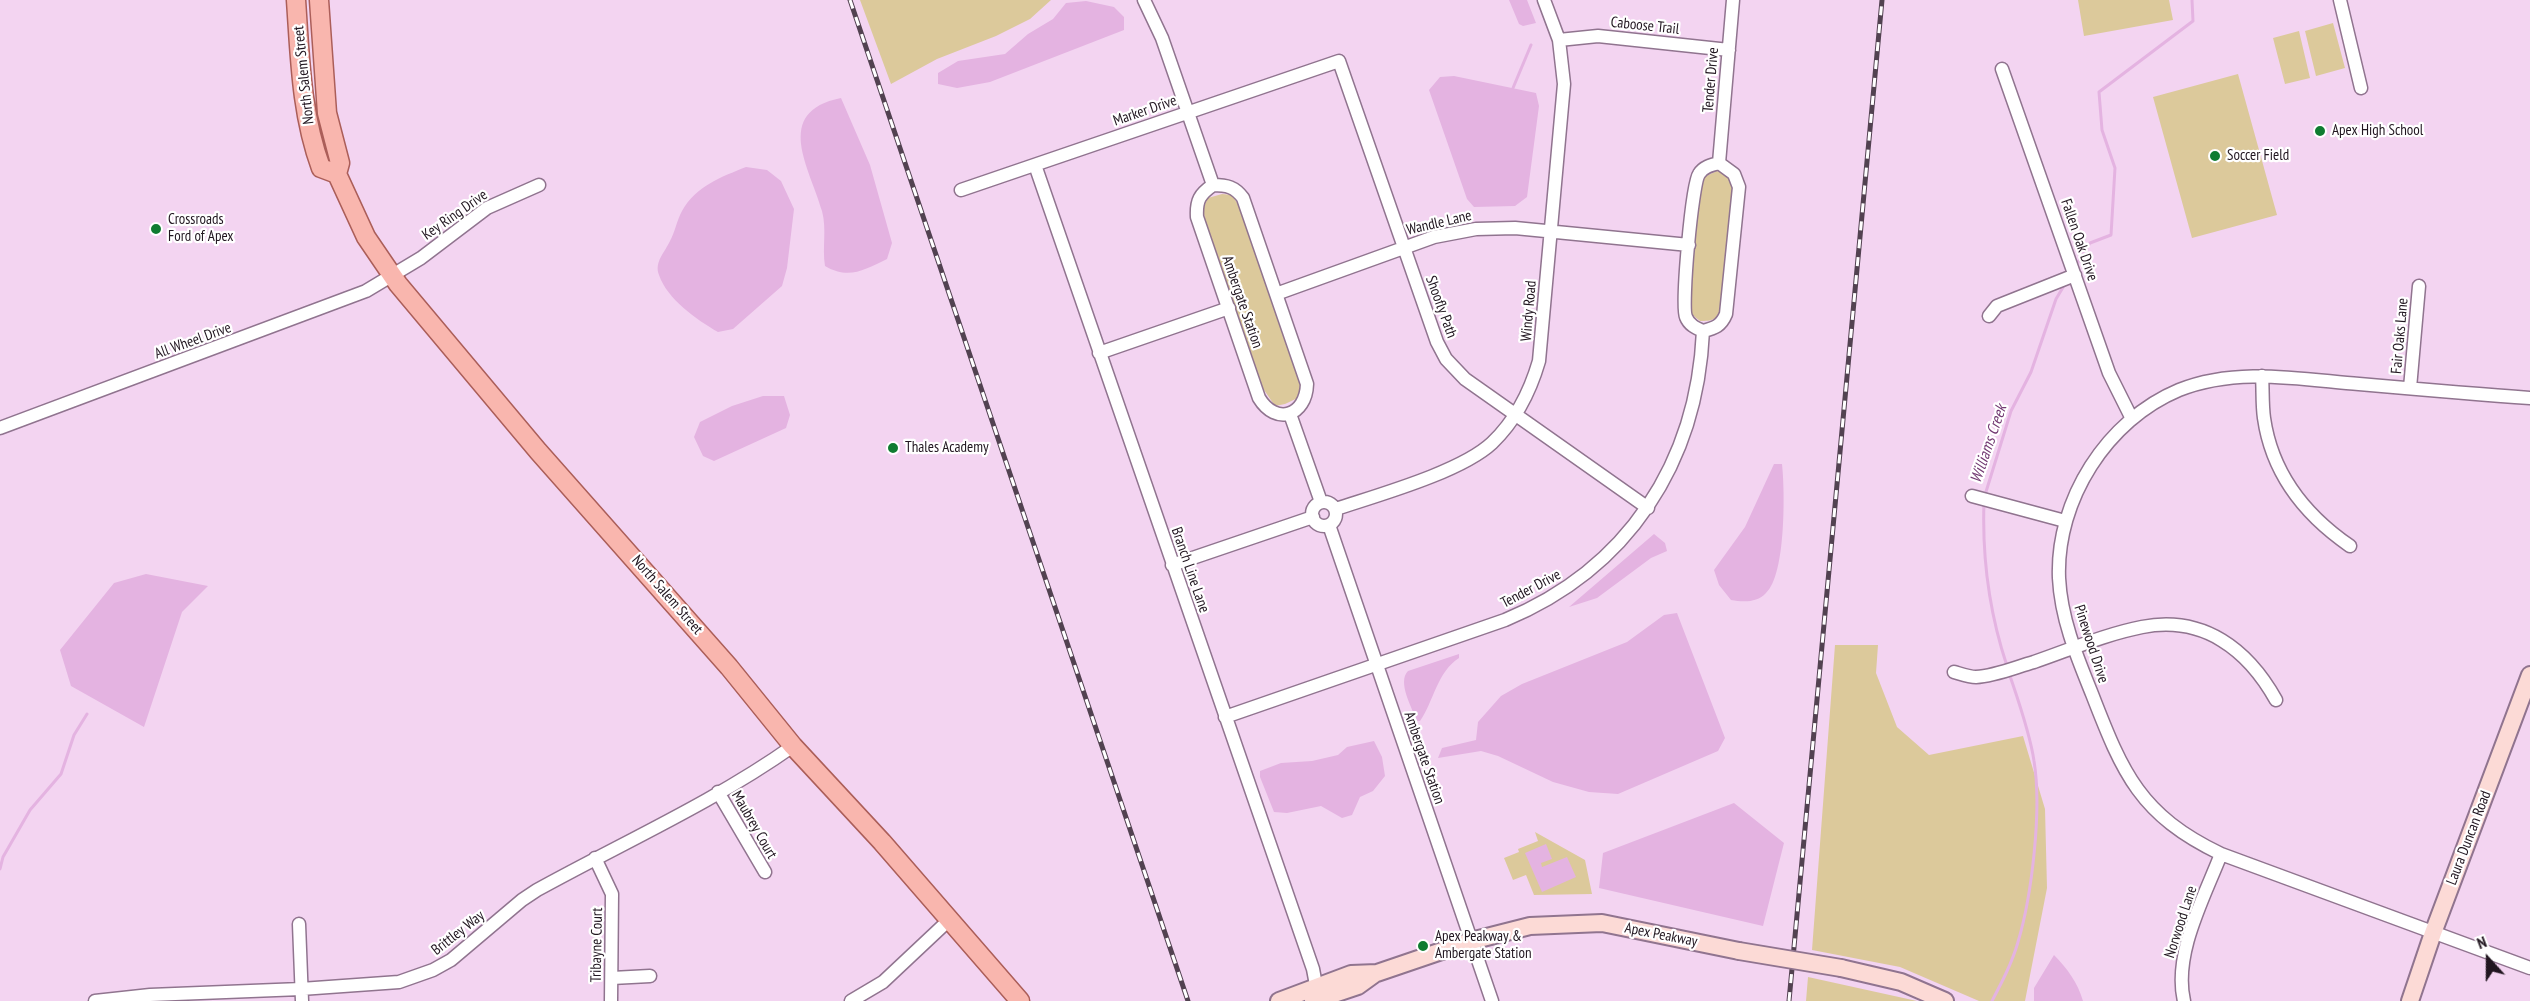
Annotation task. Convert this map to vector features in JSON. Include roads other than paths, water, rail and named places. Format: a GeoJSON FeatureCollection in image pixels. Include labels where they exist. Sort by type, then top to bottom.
{"type":"FeatureCollection","features":[{"type":"Feature","properties":{"kind":"main road","name":"North Salem Street"},"geometry":{"type":"LineString","coordinates":[[319,0],[327,113],[340,163],[337,174],[366,237],[393,276],[533,445],[729,667],[793,746],[1020,1001]]}},
{"type":"Feature","properties":{"kind":"main road","name":"North Salem Street"},"geometry":{"type":"LineString","coordinates":[[297,9],[304,99],[311,135],[321,168],[337,174]]}},
{"type":"Feature","properties":{"kind":"main road"},"geometry":{"type":"LineString","coordinates":[[297,9],[309,26],[313,78],[327,113]]}},
{"type":"Feature","properties":{"kind":"main road","name":"Laura Duncan Road"},"geometry":{"type":"LineString","coordinates":[[2410,1001],[2433,933],[2530,675]]}},
{"type":"Feature","properties":{"kind":"main road","name":"Apex Peakway"},"geometry":{"type":"LineString","coordinates":[[1279,1001],[1314,993],[1351,974],[1377,973],[1471,941],[1530,926],[1602,923],[1739,951],[1841,968],[1900,982],[1945,1001]]}},
{"type":"Feature","properties":{"kind":"street"},"geometry":{"type":"LineString","coordinates":[[1144,0],[1162,38],[1213,185],[1234,188],[1243,198],[1307,384],[1307,396],[1300,407],[1290,414],[1321,502]]}},
{"type":"Feature","properties":{"kind":"street","name":"Windy Road"},"geometry":{"type":"LineString","coordinates":[[1336,509],[1457,466],[1491,444],[1516,415],[1530,390],[1539,361],[1564,84],[1559,40],[1544,0]]}},
{"type":"Feature","properties":{"kind":"street","name":"Tender Drive"},"geometry":{"type":"LineString","coordinates":[[1719,163],[1733,0]]}},
{"type":"Feature","properties":{"kind":"street"},"geometry":{"type":"LineString","coordinates":[[2340,0],[2361,88]]}},
{"type":"Feature","properties":{"kind":"street","name":"Caboose Trail"},"geometry":{"type":"LineString","coordinates":[[1559,40],[1598,36],[1729,50]]}},
{"type":"Feature","properties":{"kind":"street","name":"Marker Drive"},"geometry":{"type":"LineString","coordinates":[[961,190],[1339,61]]}},
{"type":"Feature","properties":{"kind":"street","name":"Shoofly Path"},"geometry":{"type":"LineString","coordinates":[[1339,61],[1437,342],[1446,359],[1465,380],[1648,508]]}},
{"type":"Feature","properties":{"kind":"street","name":"Fallen Oak Drive"},"geometry":{"type":"LineString","coordinates":[[2002,69],[2109,373],[2132,419]]}},
{"type":"Feature","properties":{"kind":"street"},"geometry":{"type":"LineString","coordinates":[[1719,163],[1734,174],[1739,187],[1726,314],[1723,322],[1715,328],[1703,331],[1689,322],[1684,310],[1695,181],[1701,171],[1719,163]]}},
{"type":"Feature","properties":{"kind":"street","name":"Branch Line Lane"},"geometry":{"type":"LineString","coordinates":[[1035,165],[1313,969],[1314,993]]}},
{"type":"Feature","properties":{"kind":"street","name":"Key Ring Drive"},"geometry":{"type":"LineString","coordinates":[[393,276],[421,258],[487,208],[539,185]]}},
{"type":"Feature","properties":{"kind":"street","name":"Ambergate Station"},"geometry":{"type":"LineString","coordinates":[[1213,185],[1202,192],[1197,199],[1197,217],[1259,398],[1270,412],[1280,415],[1290,414]]}},
{"type":"Feature","properties":{"kind":"street","name":"Wandle Lane"},"geometry":{"type":"LineString","coordinates":[[1276,294],[1403,247],[1434,237],[1476,229],[1515,228],[1689,245]]}},
{"type":"Feature","properties":{"kind":"street"},"geometry":{"type":"LineString","coordinates":[[1989,316],[1996,306],[2075,275]]}},
{"type":"Feature","properties":{"kind":"street","name":"All Wheel Drive"},"geometry":{"type":"LineString","coordinates":[[0,428],[314,312],[366,291],[393,276]]}},
{"type":"Feature","properties":{"kind":"street","name":"Fair Oaks Lane"},"geometry":{"type":"LineString","coordinates":[[2410,388],[2420,286]]}},
{"type":"Feature","properties":{"kind":"street"},"geometry":{"type":"LineString","coordinates":[[1099,353],[1229,308]]}},
{"type":"Feature","properties":{"kind":"street","name":"Tender Drive"},"geometry":{"type":"LineString","coordinates":[[1225,717],[1506,620],[1545,602],[1597,564],[1648,508],[1673,465],[1684,435],[1700,370],[1703,331]]}},
{"type":"Feature","properties":{"kind":"street"},"geometry":{"type":"LineString","coordinates":[[2262,376],[2266,431],[2277,465],[2297,499],[2311,515],[2325,529],[2350,546]]}},
{"type":"Feature","properties":{"kind":"street","name":"Pinewood Drive"},"geometry":{"type":"LineString","coordinates":[[2530,399],[2262,376],[2223,378],[2196,384],[2164,398],[2132,419],[2092,464],[2065,521],[2059,578],[2064,615],[2074,649],[2119,762],[2134,786],[2168,824],[2221,854],[2530,968]]}},
{"type":"Feature","properties":{"kind":"street"},"geometry":{"type":"LineString","coordinates":[[1972,496],[2065,521]]}},
{"type":"Feature","properties":{"kind":"street"},"geometry":{"type":"LineString","coordinates":[[1321,502],[1332,504],[1336,509],[1336,517],[1329,525],[1317,524],[1313,517],[1313,509],[1321,502]]}},
{"type":"Feature","properties":{"kind":"street"},"geometry":{"type":"LineString","coordinates":[[1172,565],[1313,517]]}},
{"type":"Feature","properties":{"kind":"street","name":"Ambergate Station"},"geometry":{"type":"LineString","coordinates":[[1329,525],[1492,1001]]}},
{"type":"Feature","properties":{"kind":"street"},"geometry":{"type":"LineString","coordinates":[[1954,672],[1975,677],[2144,626],[2161,624],[2198,630],[2214,636],[2238,651],[2263,676],[2276,700]]}},
{"type":"Feature","properties":{"kind":"street","name":"Brittley Way"},"geometry":{"type":"LineString","coordinates":[[95,1001],[150,995],[301,995],[399,982],[433,970],[461,952],[522,900],[764,766],[793,746]]}},
{"type":"Feature","properties":{"kind":"street","name":"Maubrey Court"},"geometry":{"type":"LineString","coordinates":[[718,792],[765,872]]}},
{"type":"Feature","properties":{"kind":"street","name":"Norwood Lane"},"geometry":{"type":"LineString","coordinates":[[2184,1001],[2181,978],[2185,953],[2221,854]]}},
{"type":"Feature","properties":{"kind":"street","name":"Tribayne Court"},"geometry":{"type":"LineString","coordinates":[[595,858],[612,894],[611,1001]]}},
{"type":"Feature","properties":{"kind":"street"},"geometry":{"type":"LineString","coordinates":[[851,1001],[884,982],[949,920]]}},
{"type":"Feature","properties":{"kind":"street"},"geometry":{"type":"LineString","coordinates":[[299,924],[301,995]]}},
{"type":"Feature","properties":{"kind":"street"},"geometry":{"type":"LineString","coordinates":[[612,978],[650,976]]}},
{"type":"Feature","properties":{"kind":"waterway","name":"Williams Creek"},"geometry":{"type":"LineString","coordinates":[[2076,265],[2090,243],[2111,235],[2115,168],[2102,130],[2099,92],[2193,21],[2192,0]]}},
{"type":"Feature","properties":{"kind":"waterway"},"geometry":{"type":"LineString","coordinates":[[1513,88],[1531,45]]}},
{"type":"Feature","properties":{"kind":"waterway","name":"Williams Creek"},"geometry":{"type":"LineString","coordinates":[[1985,495],[2011,411],[2031,372],[2056,299],[2065,284]]}},
{"type":"Feature","properties":{"kind":"waterway","name":"Williams Creek"},"geometry":{"type":"LineString","coordinates":[[1984,502],[1984,544],[1988,585],[2007,666]]}},
{"type":"Feature","properties":{"kind":"waterway","name":"Williams Creek"},"geometry":{"type":"LineString","coordinates":[[1992,1001],[2013,957],[2023,923],[2028,901],[2036,827],[2036,781],[2032,750],[2009,673]]}},
{"type":"Feature","properties":{"kind":"waterway"},"geometry":{"type":"LineString","coordinates":[[0,869],[3,857],[30,810],[61,774],[74,735],[87,714]]}},
{"type":"Feature","properties":{"kind":"railway"},"geometry":{"type":"LineString","coordinates":[[850,0],[1188,1001]]}},
{"type":"Feature","properties":{"kind":"railway"},"geometry":{"type":"LineString","coordinates":[[1789,1001],[1882,0]]}},
{"type":"Feature","properties":{"kind":"place","name":"Apex High School"},"geometry":{"type":"Point","coordinates":[2320,131]}},
{"type":"Feature","properties":{"kind":"place","name":"Soccer Field"},"geometry":{"type":"Point","coordinates":[2215,156]}},
{"type":"Feature","properties":{"kind":"place","name":"Crossroads Ford of Apex"},"geometry":{"type":"Point","coordinates":[156,229]}},
{"type":"Feature","properties":{"kind":"place","name":"Thales Academy"},"geometry":{"type":"Point","coordinates":[893,448]}},
{"type":"Feature","properties":{"kind":"place","name":"Apex Peakway & Ambergate Station"},"geometry":{"type":"Point","coordinates":[1423,946]}}]}
